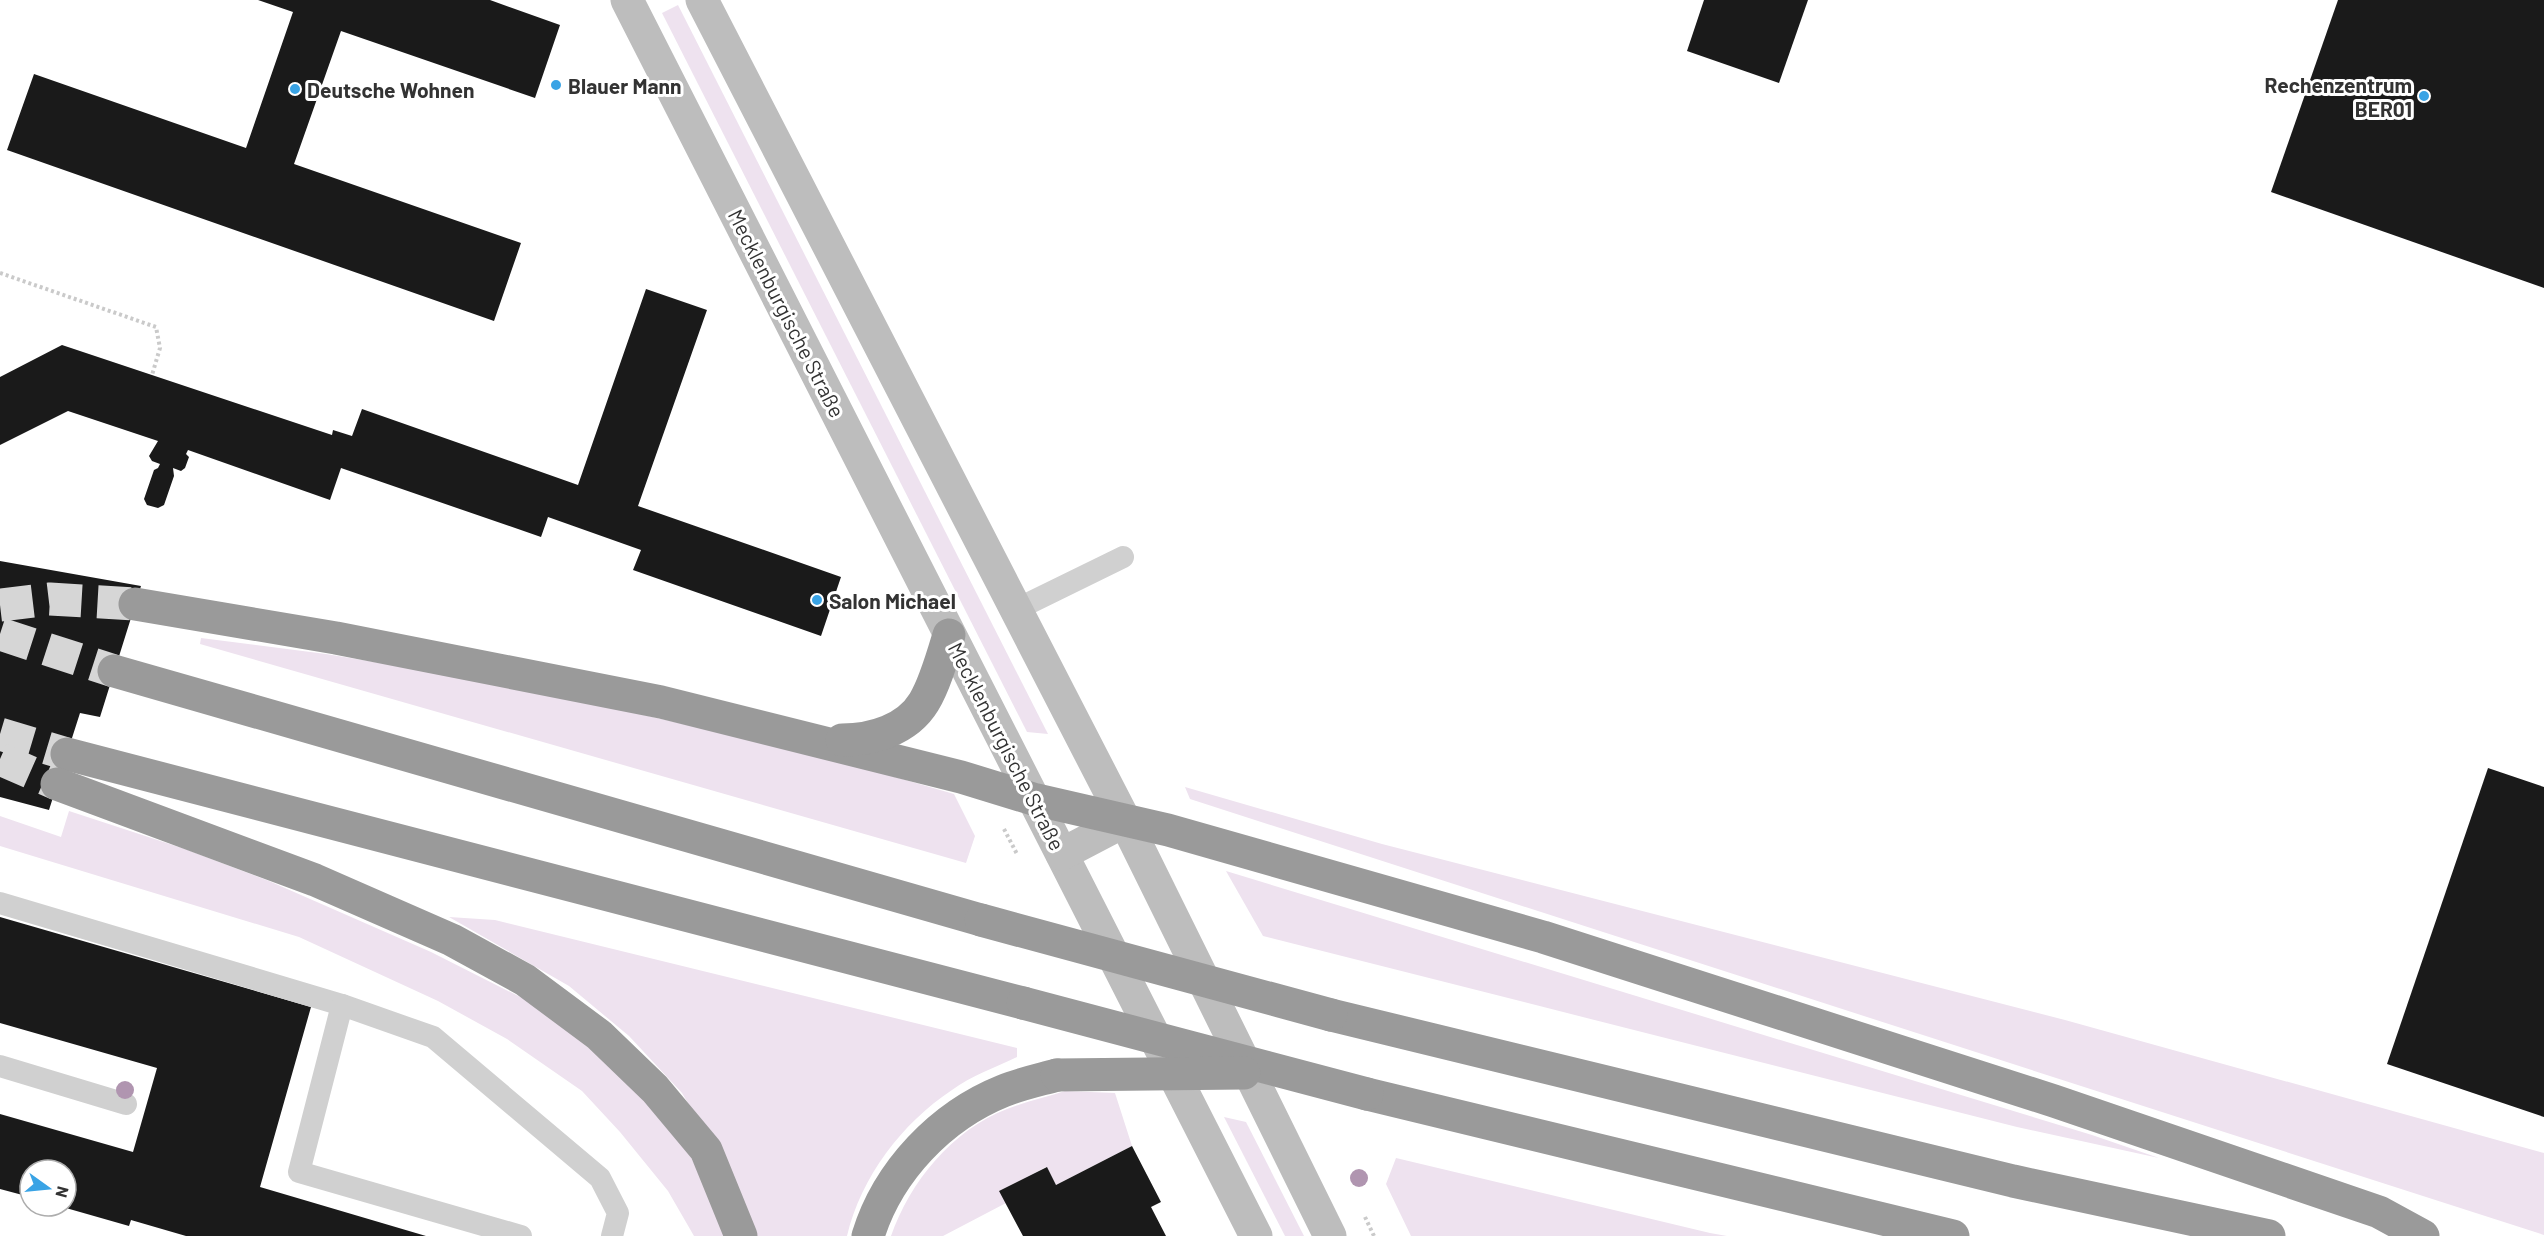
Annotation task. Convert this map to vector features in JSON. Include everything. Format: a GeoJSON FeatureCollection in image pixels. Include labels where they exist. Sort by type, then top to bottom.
{"type":"FeatureCollection","features":[{"type":"Feature","properties":{"kind":"highway"},"geometry":{"type":"LineString","coordinates":[[135,604],[507,670],[661,702],[961,777],[1033,799],[1168,830],[1566,944],[2054,1101],[2379,1212],[2423,1236]]}},
{"type":"Feature","properties":{"kind":"highway"},"geometry":{"type":"LineString","coordinates":[[815,740],[860,740],[886,734],[909,718],[924,702],[950,635]]}},
{"type":"Feature","properties":{"kind":"highway"},"geometry":{"type":"LineString","coordinates":[[114,671],[981,921],[1331,1015],[2013,1181],[2269,1236]]}},
{"type":"Feature","properties":{"kind":"highway"},"geometry":{"type":"LineString","coordinates":[[741,1236],[706,1150],[655,1089],[599,1035],[525,980],[452,940],[62,769],[1023,1004],[1367,1094],[1953,1236]]}},
{"type":"Feature","properties":{"kind":"highway"},"geometry":{"type":"LineString","coordinates":[[868,1236],[882,1201],[901,1170],[943,1125],[1002,1091],[1056,1075],[1288,1073]]}},
{"type":"Feature","properties":{"kind":"main road","name":"Mecklenburgische Straße"},"geometry":{"type":"LineString","coordinates":[[627,0],[1256,1236]]}},
{"type":"Feature","properties":{"kind":"main road"},"geometry":{"type":"LineString","coordinates":[[702,0],[1125,821],[1330,1236]]}},
{"type":"Feature","properties":{"kind":"main road"},"geometry":{"type":"LineString","coordinates":[[1062,854],[1125,821]]}},
{"type":"Feature","properties":{"kind":"lane"},"geometry":{"type":"LineString","coordinates":[[1015,610],[1123,557]]}},
{"type":"Feature","properties":{"kind":"lane"},"geometry":{"type":"LineString","coordinates":[[0,903],[342,1005],[433,1037],[600,1178],[618,1213],[612,1236]]}},
{"type":"Feature","properties":{"kind":"lane"},"geometry":{"type":"LineString","coordinates":[[342,1005],[299,1172],[521,1236]]}},
{"type":"Feature","properties":{"kind":"lane"},"geometry":{"type":"LineString","coordinates":[[0,1066],[126,1104]]}},
{"type":"Feature","properties":{"kind":"path"},"geometry":{"type":"LineString","coordinates":[[0,273],[156,327],[160,348],[152,375]]}},
{"type":"Feature","properties":{"kind":"shaded area"},"geometry":{"type":"Polygon","coordinates":[[[678,5],[1048,734],[1027,732],[662,13],[678,5]]]}},
{"type":"Feature","properties":{"kind":"shaded area"},"geometry":{"type":"Polygon","coordinates":[[[201,638],[326,654],[507,684],[812,753],[954,794],[975,836],[966,863],[200,644],[201,638]]]}},
{"type":"Feature","properties":{"kind":"shaded area"},"geometry":{"type":"Polygon","coordinates":[[[1185,787],[1382,844],[2065,1020],[2544,1153],[2544,1235],[1190,799],[1185,787]]]}},
{"type":"Feature","properties":{"kind":"shaded area"},"geometry":{"type":"Polygon","coordinates":[[[69,811],[185,849],[269,881],[431,952],[534,1004],[586,1040],[680,1135],[730,1236],[694,1236],[668,1191],[620,1132],[582,1091],[507,1039],[438,1001],[299,937],[0,846],[0,816],[61,837],[69,811]]]}},
{"type":"Feature","properties":{"kind":"shaded area"},"geometry":{"type":"Polygon","coordinates":[[[1226,871],[2092,1135],[2159,1158],[2017,1127],[1263,936],[1226,871]]]}},
{"type":"Feature","properties":{"kind":"shaded area"},"geometry":{"type":"Polygon","coordinates":[[[449,917],[495,920],[1017,1048],[1017,1057],[959,1085],[916,1118],[900,1135],[873,1173],[853,1214],[847,1236],[754,1236],[724,1164],[682,1093],[629,1036],[569,986],[449,917]]]}},
{"type":"Feature","properties":{"kind":"shaded area"},"geometry":{"type":"Polygon","coordinates":[[[1065,1091],[1115,1093],[1132,1146],[1056,1185],[1046,1167],[1000,1191],[1006,1203],[943,1236],[891,1236],[909,1196],[951,1144],[987,1118],[1014,1106],[1065,1091]]]}},
{"type":"Feature","properties":{"kind":"shaded area"},"geometry":{"type":"Polygon","coordinates":[[[1224,1117],[1246,1122],[1304,1236],[1285,1236],[1224,1117]]]}},
{"type":"Feature","properties":{"kind":"shaded area"},"geometry":{"type":"Polygon","coordinates":[[[1396,1158],[1727,1236],[1411,1236],[1386,1184],[1396,1158]]]}},
{"type":"Feature","properties":{"kind":"building"},"geometry":{"type":"Polygon","coordinates":[[[258,0],[490,0],[560,25],[535,98],[341,31],[294,164],[521,243],[494,321],[7,150],[34,74],[246,148],[293,12],[258,0]]]}},
{"type":"Feature","properties":{"kind":"building"},"geometry":{"type":"Polygon","coordinates":[[[1704,0],[1808,0],[1779,83],[1687,51],[1704,0]]]}},
{"type":"Feature","properties":{"kind":"building","name":"Rechenzentrum BER01"},"geometry":{"type":"Polygon","coordinates":[[[2338,0],[2544,0],[2544,288],[2271,192],[2338,0]]]}},
{"type":"Feature","properties":{"kind":"building"},"geometry":{"type":"Polygon","coordinates":[[[646,289],[707,310],[638,506],[841,577],[821,636],[633,570],[641,550],[548,517],[541,537],[341,468],[330,500],[188,450],[186,454],[189,457],[185,468],[181,471],[173,468],[174,476],[164,505],[158,508],[147,505],[144,499],[154,470],[160,464],[152,461],[149,456],[158,441],[68,411],[0,445],[0,377],[62,345],[332,435],[333,430],[352,436],[362,409],[578,485],[646,289]]]}},
{"type":"Feature","properties":{"kind":"building"},"geometry":{"type":"Polygon","coordinates":[[[0,561],[141,586],[100,717],[80,713],[49,810],[0,797],[0,561]]]}},
{"type":"Feature","properties":{"kind":"building"},"geometry":{"type":"Polygon","coordinates":[[[2488,768],[2544,787],[2544,1117],[2387,1064],[2488,768]]]}},
{"type":"Feature","properties":{"kind":"building"},"geometry":{"type":"Polygon","coordinates":[[[0,917],[311,1007],[260,1187],[426,1236],[186,1236],[131,1220],[129,1226],[78,1211],[78,1158],[18,1158],[18,1194],[0,1189],[0,1114],[133,1152],[157,1068],[0,1023],[0,917]]]}},
{"type":"Feature","properties":{"kind":"building"},"geometry":{"type":"Polygon","coordinates":[[[1132,1146],[1161,1202],[1151,1207],[1166,1236],[1023,1236],[999,1191],[1047,1167],[1056,1185],[1132,1146]]]}},
{"type":"Feature","properties":{"kind":"tunnel"},"geometry":{"type":"LineString","coordinates":[[0,605],[50,599],[135,604]]}},
{"type":"Feature","properties":{"kind":"tunnel"},"geometry":{"type":"LineString","coordinates":[[0,634],[114,671]]}},
{"type":"Feature","properties":{"kind":"tunnel"},"geometry":{"type":"LineString","coordinates":[[0,734],[67,754]]}},
{"type":"Feature","properties":{"kind":"tunnel"},"geometry":{"type":"LineString","coordinates":[[0,759],[57,784]]}},
{"type":"Feature","properties":{"kind":"place","name":"Blauer Mann"},"geometry":{"type":"Point","coordinates":[556,85]}},
{"type":"Feature","properties":{"kind":"place","name":"Deutsche Wohnen"},"geometry":{"type":"Point","coordinates":[295,89]}},
{"type":"Feature","properties":{"kind":"place","name":"Rechenzentrum BER01"},"geometry":{"type":"Point","coordinates":[2424,96]}},
{"type":"Feature","properties":{"kind":"place","name":"Salon Michael"},"geometry":{"type":"Point","coordinates":[817,600]}}]}
